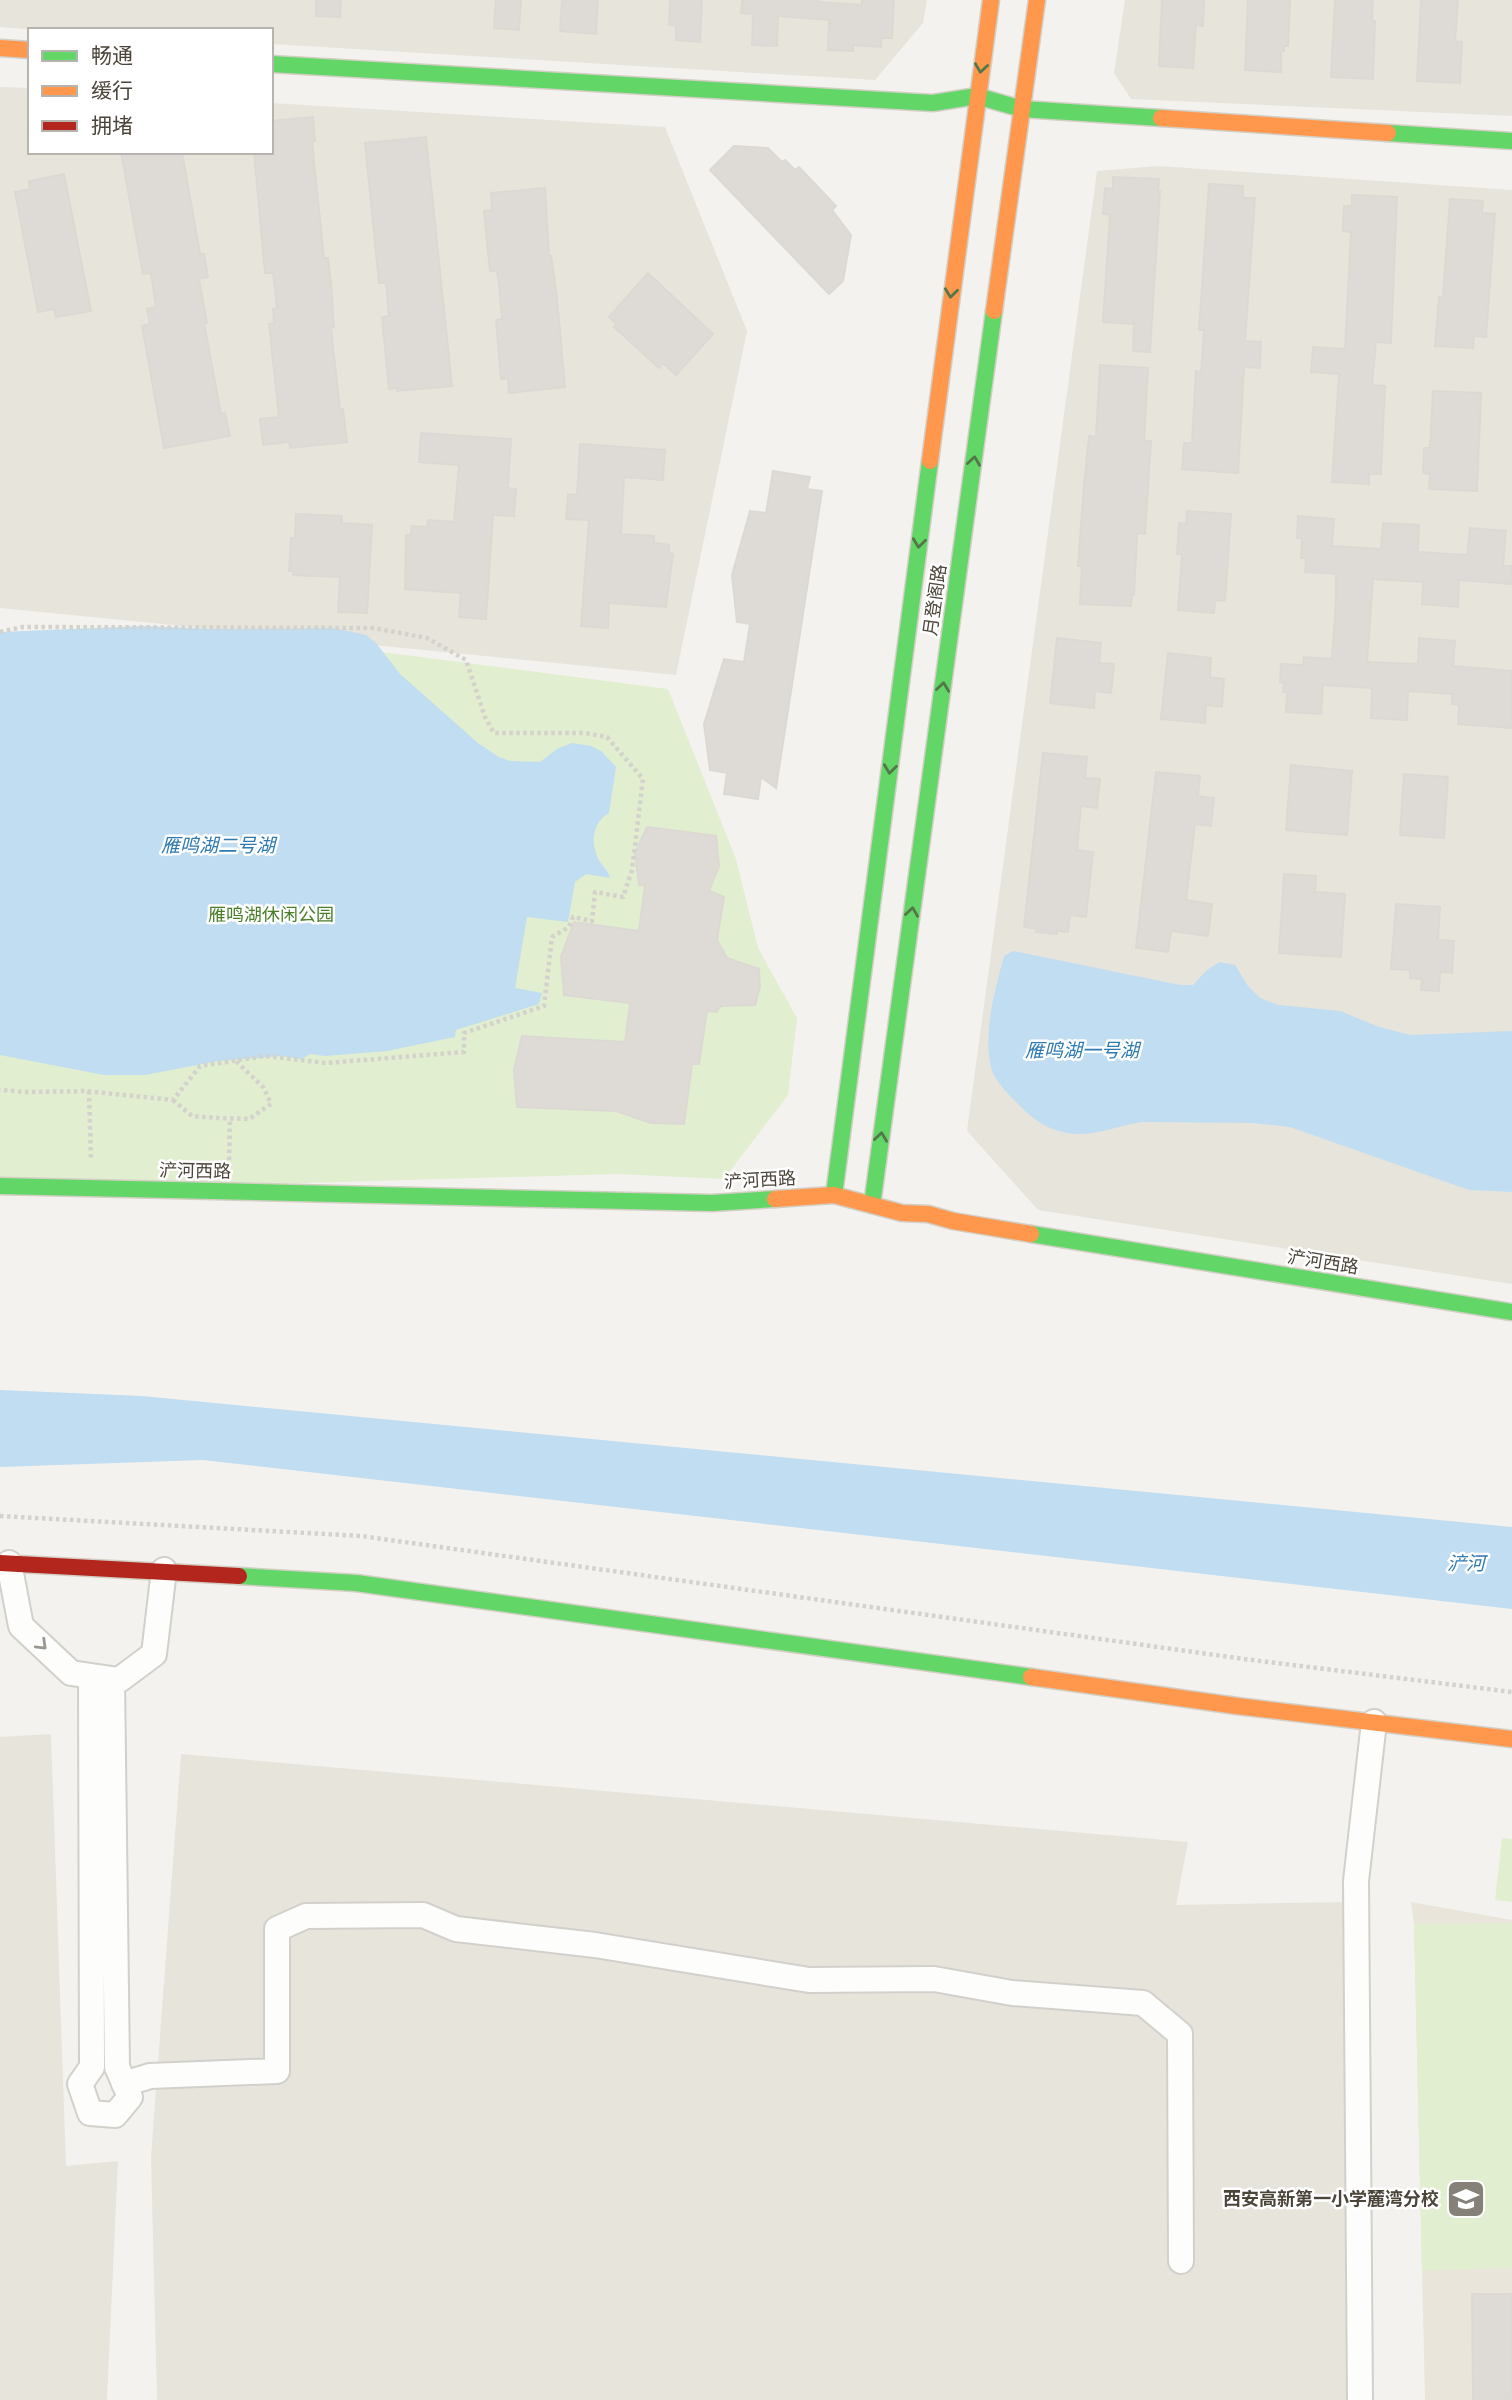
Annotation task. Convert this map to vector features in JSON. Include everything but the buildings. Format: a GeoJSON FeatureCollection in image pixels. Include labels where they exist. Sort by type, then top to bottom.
{"type":"FeatureCollection","features":[{"type":"Feature","properties":{"kind":"street","name":"月登阁路"},"geometry":{"type":"LineString","coordinates":[[834,1195],[991,0]]}},
{"type":"Feature","properties":{"kind":"street","name":"月登阁路"},"geometry":{"type":"LineString","coordinates":[[872,1205],[1037,0]]}},
{"type":"Feature","properties":{"kind":"street"},"geometry":{"type":"LineString","coordinates":[[0,48],[28,50]]}},
{"type":"Feature","properties":{"kind":"street"},"geometry":{"type":"LineString","coordinates":[[273,64],[933,103],[977,96],[1022,109],[1512,141]]}},
{"type":"Feature","properties":{"kind":"street","name":"浐河西路"},"geometry":{"type":"LineString","coordinates":[[0,1186],[712,1203],[834,1195],[902,1213],[928,1214],[953,1221],[1512,1312]]}},
{"type":"Feature","properties":{"kind":"street"},"geometry":{"type":"LineString","coordinates":[[164,1570],[155,1654],[119,1681],[71,1673],[21,1626],[4,1563],[164,1570],[356,1583],[1237,1706],[1512,1739]]}},
{"type":"Feature","properties":{"kind":"street"},"geometry":{"type":"LineString","coordinates":[[101,1678],[117,2067],[130,2097],[115,2115],[90,2113],[80,2084],[92,2067],[101,1678]]}},
{"type":"Feature","properties":{"kind":"street"},"geometry":{"type":"LineString","coordinates":[[1360,2400],[1356,1881],[1374,1722]]}},
{"type":"Feature","properties":{"kind":"street"},"geometry":{"type":"LineString","coordinates":[[124,2084],[150,2076],[277,2071],[277,1929],[306,1916],[423,1915],[456,1929],[595,1945],[809,1980],[934,1979],[1012,1993],[1143,2003],[1180,2034],[1181,2261]]}},
{"type":"Feature","properties":{"kind":"path"},"geometry":{"type":"LineString","coordinates":[[0,632],[23,627],[374,628],[427,638],[466,660],[485,717],[494,733],[585,733],[607,737],[643,779],[632,870],[623,897],[595,892],[592,921],[573,917],[569,928],[552,937],[544,1006],[464,1033],[464,1052],[326,1063],[265,1056],[200,1066],[173,1100]]}},
{"type":"Feature","properties":{"kind":"path"},"geometry":{"type":"LineString","coordinates":[[0,1090],[89,1091],[173,1100],[192,1116],[249,1119],[271,1104],[264,1088],[235,1061]]}},
{"type":"Feature","properties":{"kind":"path"},"geometry":{"type":"LineString","coordinates":[[89,1091],[92,1188]]}},
{"type":"Feature","properties":{"kind":"path"},"geometry":{"type":"LineString","coordinates":[[228,1191],[230,1118]]}},
{"type":"Feature","properties":{"kind":"path"},"geometry":{"type":"LineString","coordinates":[[0,1516],[360,1536],[1244,1659],[1512,1692]]}},
{"type":"Feature","properties":{"kind":"shaded area"},"geometry":{"type":"Polygon","coordinates":[[[0,0],[927,0],[923,23],[875,80],[273,44],[273,28],[0,27],[0,0]]]}},
{"type":"Feature","properties":{"kind":"shaded area"},"geometry":{"type":"Polygon","coordinates":[[[1125,0],[1512,0],[1512,116],[1131,99],[1114,73],[1125,0]]]}},
{"type":"Feature","properties":{"kind":"shaded area"},"geometry":{"type":"Polygon","coordinates":[[[0,87],[28,88],[28,154],[273,154],[273,103],[665,127],[747,331],[676,675],[0,608],[0,87]]]}},
{"type":"Feature","properties":{"kind":"shaded area"},"geometry":{"type":"Polygon","coordinates":[[[1158,166],[1512,190],[1512,1284],[1038,1210],[967,1131],[1097,171],[1158,166]]]}},
{"type":"Feature","properties":{"kind":"shaded area"},"geometry":{"type":"Polygon","coordinates":[[[51,1734],[66,2166],[118,2161],[107,2400],[0,2400],[0,1737],[51,1734]]]}},
{"type":"Feature","properties":{"kind":"shaded area"},"geometry":{"type":"Polygon","coordinates":[[[181,1754],[1188,1842],[1176,1905],[1346,1902],[1352,2400],[157,2400],[151,2157],[181,1754]]]}},
{"type":"Feature","properties":{"kind":"shaded area","name":"西安高新第一小学麓湾分校"},"geometry":{"type":"Polygon","coordinates":[[[1411,1902],[1512,1920],[1512,2400],[1425,2400],[1414,1924],[1411,1902]]]}},
{"type":"Feature","properties":{"kind":"green space","name":"雁鸣湖休闲公园"},"geometry":{"type":"Polygon","coordinates":[[[0,632],[358,649],[668,689],[736,859],[758,948],[797,1018],[788,1095],[724,1179],[617,1174],[0,1192],[0,632]]]}},
{"type":"Feature","properties":{"kind":"green space"},"geometry":{"type":"Polygon","coordinates":[[[1502,1838],[1512,1839],[1512,1902],[1495,1900],[1502,1838]]]}},
{"type":"Feature","properties":{"kind":"green space","name":"西安高新第一小学麓湾分校"},"geometry":{"type":"Polygon","coordinates":[[[1512,1923],[1512,2268],[1422,2271],[1414,1924],[1512,1923]]]}},
{"type":"Feature","properties":{"kind":"water","name":"雁鸣湖二号湖"},"geometry":{"type":"Polygon","coordinates":[[[143,626],[217,629],[334,628],[366,635],[376,643],[400,674],[478,743],[499,757],[510,761],[540,762],[557,749],[572,743],[591,746],[601,751],[616,767],[609,813],[599,821],[594,833],[598,858],[610,878],[586,874],[575,882],[568,922],[527,917],[515,988],[542,993],[539,1004],[456,1030],[455,1037],[387,1051],[325,1056],[311,1054],[300,1059],[282,1056],[218,1061],[145,1075],[104,1075],[0,1055],[0,632],[143,626]]]}},
{"type":"Feature","properties":{"kind":"water","name":"雁鸣湖一号湖"},"geometry":{"type":"Polygon","coordinates":[[[1013,951],[1180,985],[1193,985],[1207,970],[1220,962],[1235,965],[1248,986],[1260,998],[1279,1005],[1340,1011],[1379,1027],[1411,1035],[1512,1031],[1512,1192],[1469,1190],[1290,1127],[1253,1123],[1143,1122],[1093,1133],[1075,1134],[1044,1125],[1007,1093],[995,1078],[991,1067],[988,1040],[994,997],[1004,956],[1013,951]]]}},
{"type":"Feature","properties":{"kind":"water","name":"浐河"},"geometry":{"type":"Polygon","coordinates":[[[0,1390],[142,1396],[1512,1527],[1512,1609],[203,1460],[0,1467],[0,1390]]]}},
{"type":"Feature","properties":{"kind":"traffic: fast"},"geometry":{"type":"LineString","coordinates":[[273,64],[933,103],[977,96],[1022,109],[1161,118]]}},
{"type":"Feature","properties":{"kind":"traffic: fast"},"geometry":{"type":"LineString","coordinates":[[1388,133],[1512,141]]}},
{"type":"Feature","properties":{"kind":"traffic: fast"},"geometry":{"type":"LineString","coordinates":[[872,1205],[994,311]]}},
{"type":"Feature","properties":{"kind":"traffic: fast"},"geometry":{"type":"LineString","coordinates":[[834,1195],[930,461]]}},
{"type":"Feature","properties":{"kind":"traffic: fast"},"geometry":{"type":"LineString","coordinates":[[0,1186],[712,1203],[775,1199]]}},
{"type":"Feature","properties":{"kind":"traffic: fast"},"geometry":{"type":"LineString","coordinates":[[1031,1234],[1512,1312]]}},
{"type":"Feature","properties":{"kind":"traffic: fast"},"geometry":{"type":"LineString","coordinates":[[239,1576],[356,1583],[1031,1677]]}},
{"type":"Feature","properties":{"kind":"traffic: slow"},"geometry":{"type":"LineString","coordinates":[[930,461],[991,0]]}},
{"type":"Feature","properties":{"kind":"traffic: slow"},"geometry":{"type":"LineString","coordinates":[[994,311],[1037,0]]}},
{"type":"Feature","properties":{"kind":"traffic: slow"},"geometry":{"type":"LineString","coordinates":[[0,48],[28,50]]}},
{"type":"Feature","properties":{"kind":"traffic: slow"},"geometry":{"type":"LineString","coordinates":[[1161,118],[1388,133]]}},
{"type":"Feature","properties":{"kind":"traffic: slow"},"geometry":{"type":"LineString","coordinates":[[775,1199],[834,1195],[902,1213],[928,1214],[953,1221],[1031,1234]]}},
{"type":"Feature","properties":{"kind":"traffic: slow"},"geometry":{"type":"LineString","coordinates":[[1031,1677],[1237,1706],[1512,1739]]}},
{"type":"Feature","properties":{"kind":"traffic: jam"},"geometry":{"type":"LineString","coordinates":[[0,1563],[239,1576]]}},
{"type":"Feature","properties":{"kind":"place","name":"西安高新第一小学麓湾分校"},"geometry":{"type":"Point","coordinates":[1466,2199]}}]}
